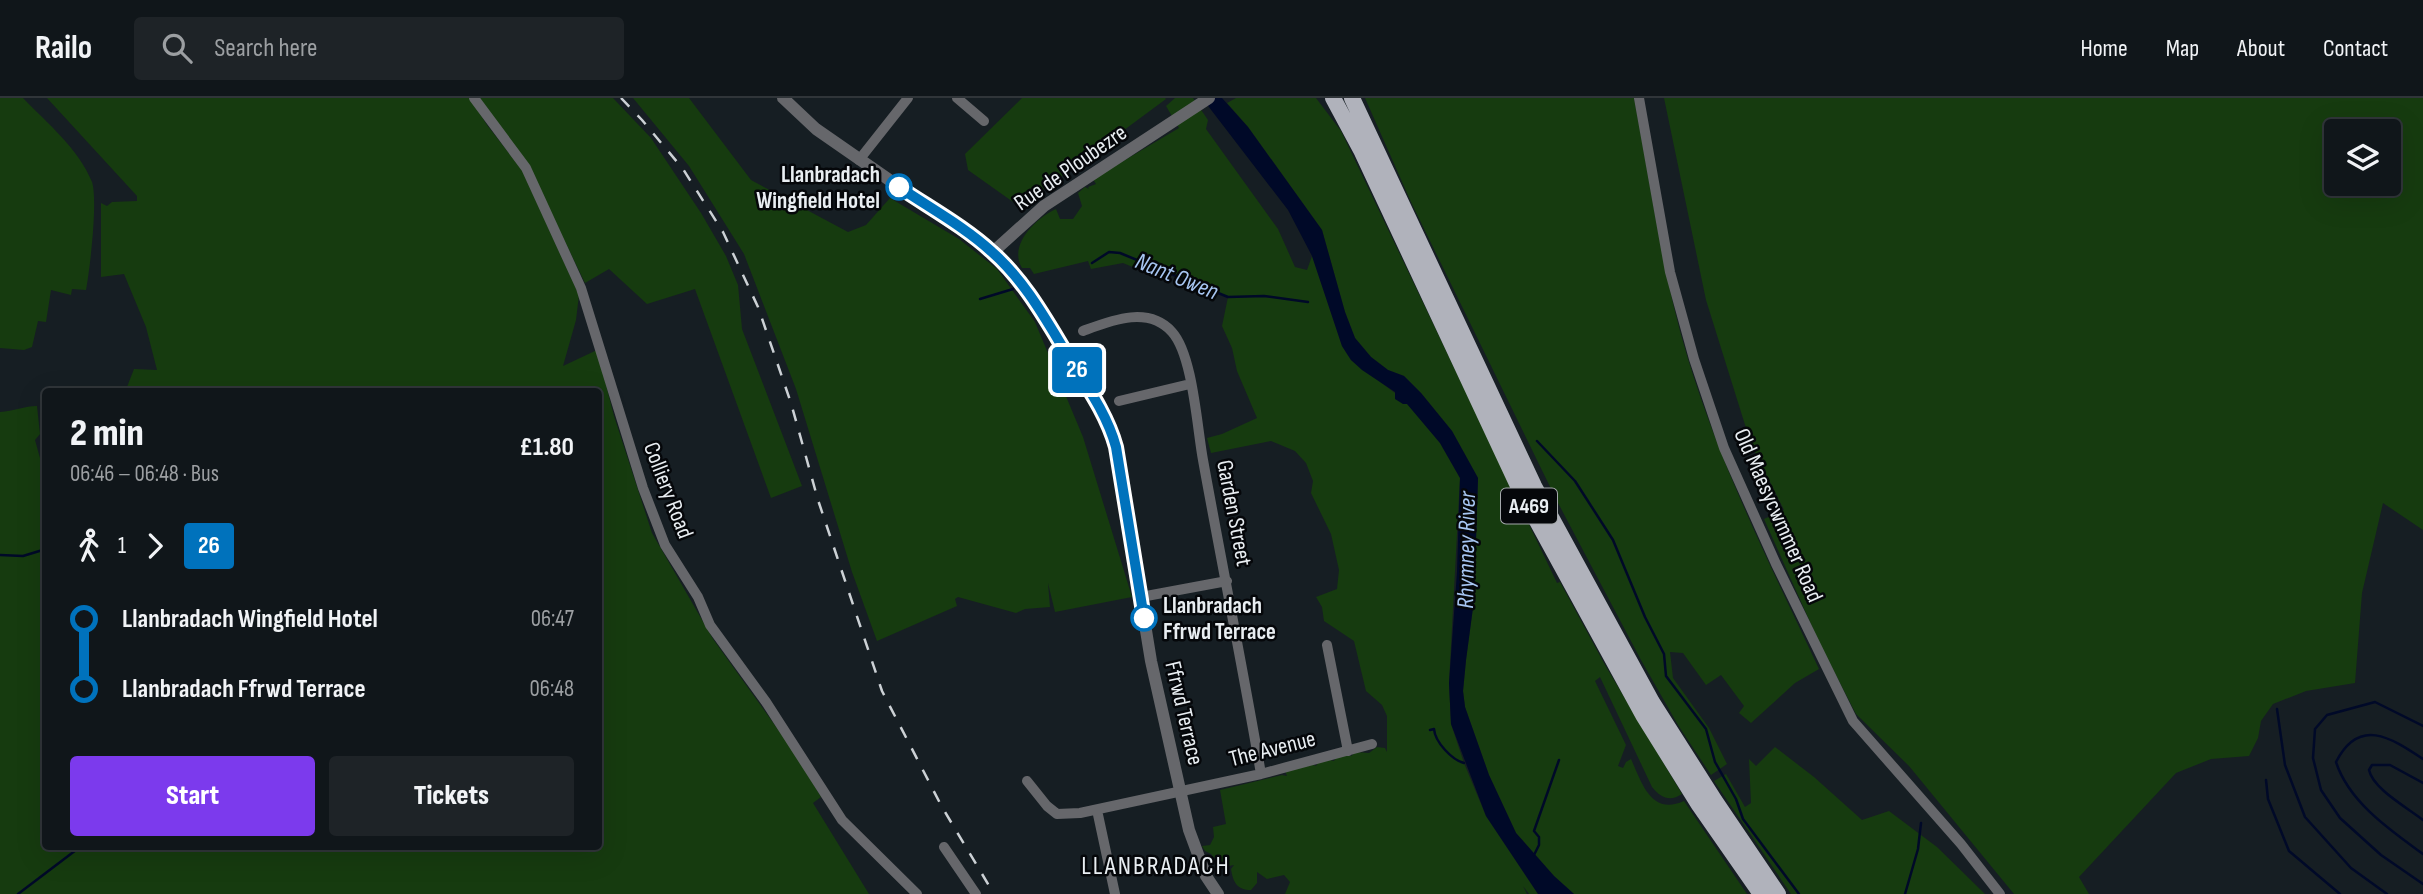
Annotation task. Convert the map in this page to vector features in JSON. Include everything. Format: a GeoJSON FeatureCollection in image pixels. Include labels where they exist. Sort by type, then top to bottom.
{"type":"FeatureCollection","features":[{"type":"Feature","properties":{"kind":"main road","name":"A469"},"geometry":{"type":"LineString","coordinates":[[1333,98],[1368,165],[1520,490],[1643,715],[1699,805],[1761,894]]}},
{"type":"Feature","properties":{"kind":"main road","name":"A469"},"geometry":{"type":"LineString","coordinates":[[1352,98],[1534,486],[1653,702],[1778,894]]}},
{"type":"Feature","properties":{"kind":"street","name":"Colliery Road"},"geometry":{"type":"LineString","coordinates":[[474,98],[526,168],[582,288],[643,488],[665,545],[698,597],[710,625],[766,702],[842,820],[917,894]]}},
{"type":"Feature","properties":{"kind":"street","name":"Ffrwd Terrace"},"geometry":{"type":"LineString","coordinates":[[783,98],[803,119],[993,252],[1031,297],[1091,392],[1112,433],[1121,470],[1151,661],[1196,852],[1206,876],[1218,894]]}},
{"type":"Feature","properties":{"kind":"street"},"geometry":{"type":"LineString","coordinates":[[859,160],[908,98]]}},
{"type":"Feature","properties":{"kind":"street"},"geometry":{"type":"LineString","coordinates":[[957,98],[984,121]]}},
{"type":"Feature","properties":{"kind":"street","name":"Rue de Ploubezre"},"geometry":{"type":"LineString","coordinates":[[993,252],[1044,206],[1209,98]]}},
{"type":"Feature","properties":{"kind":"street","name":"Old Maesycwmmer Road"},"geometry":{"type":"LineString","coordinates":[[1639,98],[1670,272],[1694,359],[1724,448],[1771,552],[1853,721],[1961,844],[2000,894]]}},
{"type":"Feature","properties":{"kind":"street","name":"Garden Street"},"geometry":{"type":"LineString","coordinates":[[1083,331],[1134,316],[1153,321],[1172,332],[1186,356],[1261,774]]}},
{"type":"Feature","properties":{"kind":"street"},"geometry":{"type":"LineString","coordinates":[[1119,401],[1190,384]]}},
{"type":"Feature","properties":{"kind":"street"},"geometry":{"type":"LineString","coordinates":[[1141,600],[1227,581]]}},
{"type":"Feature","properties":{"kind":"street"},"geometry":{"type":"LineString","coordinates":[[1327,645],[1348,751]]}},
{"type":"Feature","properties":{"kind":"street","name":"The Avenue"},"geometry":{"type":"LineString","coordinates":[[1027,781],[1057,814],[1097,810],[1140,798],[1261,774],[1372,744]]}},
{"type":"Feature","properties":{"kind":"street"},"geometry":{"type":"LineString","coordinates":[[1097,810],[1115,894]]}},
{"type":"Feature","properties":{"kind":"street"},"geometry":{"type":"LineString","coordinates":[[944,847],[976,894]]}},
{"type":"Feature","properties":{"kind":"green space"},"geometry":{"type":"Polygon","coordinates":[[[0,98],[23,98],[79,158],[94,191],[93,235],[86,290],[72,289],[71,295],[51,290],[46,322],[38,321],[32,347],[24,350],[0,348],[0,98]]]}},
{"type":"Feature","properties":{"kind":"green space"},"geometry":{"type":"Polygon","coordinates":[[[47,98],[470,98],[522,170],[579,295],[576,320],[563,366],[597,350],[614,416],[652,533],[713,639],[797,756],[821,797],[813,803],[869,894],[0,894],[0,412],[32,406],[37,406],[40,434],[35,440],[42,465],[42,850],[602,850],[602,388],[127,388],[134,369],[157,370],[146,327],[124,274],[101,277],[101,203],[107,206],[112,202],[137,201],[137,196],[47,98]]]}},
{"type":"Feature","properties":{"kind":"green space"},"geometry":{"type":"Polygon","coordinates":[[[479,98],[613,98],[651,138],[726,256],[738,285],[742,329],[802,486],[771,498],[695,289],[647,304],[609,269],[585,283],[554,219],[479,98]]]}},
{"type":"Feature","properties":{"kind":"green space"},"geometry":{"type":"Polygon","coordinates":[[[633,98],[689,98],[751,180],[848,232],[866,225],[890,198],[959,239],[997,269],[1035,322],[1083,437],[1132,597],[1055,612],[1048,583],[1050,607],[1025,609],[1016,613],[958,597],[955,599],[957,606],[877,641],[852,572],[796,389],[744,254],[689,166],[633,98]]]}},
{"type":"Feature","properties":{"kind":"green space"},"geometry":{"type":"Polygon","coordinates":[[[1022,98],[1166,99],[1020,207],[968,170],[965,154],[1022,98]]]}},
{"type":"Feature","properties":{"kind":"green space"},"geometry":{"type":"Polygon","coordinates":[[[1175,98],[1193,98],[1208,120],[1206,129],[1278,229],[1295,267],[1307,270],[1312,256],[1342,346],[1351,360],[1395,393],[1403,404],[1407,403],[1440,443],[1460,478],[1449,683],[1451,724],[1486,816],[1538,894],[1529,894],[1523,886],[1527,894],[1285,894],[1290,882],[1284,875],[1267,879],[1257,872],[1257,883],[1251,890],[1246,890],[1239,887],[1235,881],[1231,869],[1234,865],[1223,867],[1202,846],[1210,845],[1214,837],[1213,827],[1226,824],[1220,790],[1287,776],[1285,770],[1306,762],[1316,766],[1321,758],[1334,761],[1338,755],[1369,753],[1377,747],[1385,748],[1387,752],[1387,716],[1382,705],[1366,691],[1354,641],[1324,621],[1322,607],[1316,597],[1337,589],[1339,570],[1331,534],[1311,493],[1313,481],[1306,463],[1295,451],[1271,441],[1211,453],[1207,438],[1257,418],[1222,326],[1228,297],[1167,272],[1164,280],[1123,263],[1091,269],[1088,261],[1034,274],[1030,268],[1022,268],[1019,259],[1021,242],[1040,219],[1056,209],[1060,219],[1073,219],[1082,206],[1078,193],[1085,187],[1089,189],[1088,187],[1096,184],[1093,179],[1179,128],[1166,106],[1175,98]]]}},
{"type":"Feature","properties":{"kind":"green space"},"geometry":{"type":"Polygon","coordinates":[[[1236,98],[1316,98],[1341,131],[1557,583],[1560,582],[1605,665],[1682,794],[1666,798],[1652,787],[1600,677],[1595,681],[1626,745],[1618,766],[1623,768],[1631,759],[1644,787],[1656,801],[1673,804],[1684,801],[1747,894],[1574,894],[1516,833],[1489,775],[1465,707],[1463,691],[1474,600],[1478,478],[1452,431],[1421,393],[1404,376],[1388,370],[1371,357],[1355,338],[1322,230],[1248,127],[1227,103],[1236,98]]]}},
{"type":"Feature","properties":{"kind":"green space"},"geometry":{"type":"Polygon","coordinates":[[[1365,98],[1634,98],[1664,262],[1688,359],[1731,478],[1819,669],[1795,683],[1751,723],[1739,713],[1744,706],[1721,675],[1706,685],[1683,653],[1670,652],[1673,678],[1709,728],[1727,764],[1711,775],[1678,725],[1641,660],[1557,501],[1411,202],[1365,98]]]}},
{"type":"Feature","properties":{"kind":"green space"},"geometry":{"type":"Polygon","coordinates":[[[1664,98],[2423,98],[2423,530],[2383,503],[2362,593],[2355,683],[2306,691],[2273,704],[2261,721],[2258,738],[2249,756],[2211,759],[2176,773],[2079,877],[2089,894],[2014,894],[1909,766],[1856,714],[1819,642],[1764,519],[1784,510],[1751,444],[1706,300],[1664,98]]]}},
{"type":"Feature","properties":{"kind":"green space"},"geometry":{"type":"Polygon","coordinates":[[[1775,747],[1862,820],[1889,811],[1937,847],[1985,894],[1791,894],[1714,781],[1726,774],[1745,807],[1751,803],[1749,759],[1756,766],[1775,747]]]}},
{"type":"Feature","properties":{"kind":"water","name":"Rhymney River"},"geometry":{"type":"Polygon","coordinates":[[[1202,98],[1222,98],[1248,127],[1322,230],[1355,338],[1371,357],[1388,370],[1404,376],[1421,393],[1452,431],[1478,478],[1474,600],[1463,691],[1465,707],[1489,775],[1516,833],[1574,894],[1538,894],[1486,816],[1451,724],[1449,683],[1460,478],[1440,443],[1407,404],[1395,399],[1395,392],[1351,360],[1342,346],[1312,256],[1288,210],[1202,98]]]}},
{"type":"Feature","properties":{"kind":"waterway","name":"Nant Owen"},"geometry":{"type":"LineString","coordinates":[[1092,263],[1109,252],[1120,253],[1228,297],[1264,296],[1308,302]]}},
{"type":"Feature","properties":{"kind":"waterway","name":"Nant Owen"},"geometry":{"type":"LineString","coordinates":[[980,299],[1013,289]]}},
{"type":"Feature","properties":{"kind":"waterway"},"geometry":{"type":"LineString","coordinates":[[1537,441],[1575,481],[1613,540],[1645,617],[1664,654],[1666,676],[1706,729],[1715,762],[1736,799],[1743,819],[1799,894]]}},
{"type":"Feature","properties":{"kind":"waterway"},"geometry":{"type":"LineString","coordinates":[[0,555],[23,556],[42,550]]}},
{"type":"Feature","properties":{"kind":"waterway"},"geometry":{"type":"LineString","coordinates":[[2423,726],[2375,702],[2327,715],[2315,729],[2313,758],[2321,790],[2340,818],[2381,855],[2423,884]]}},
{"type":"Feature","properties":{"kind":"waterway"},"geometry":{"type":"LineString","coordinates":[[2277,709],[2285,765],[2305,817],[2351,868],[2387,894]]}},
{"type":"Feature","properties":{"kind":"waterway"},"geometry":{"type":"LineString","coordinates":[[1430,730],[1434,729],[1437,739],[1449,754],[1464,763]]}},
{"type":"Feature","properties":{"kind":"waterway"},"geometry":{"type":"LineString","coordinates":[[2423,759],[2387,738],[2365,735],[2345,748],[2336,762],[2350,790],[2372,814],[2423,854]]}},
{"type":"Feature","properties":{"kind":"waterway"},"geometry":{"type":"LineString","coordinates":[[1534,855],[1539,845],[1539,837],[1534,831],[1559,760]]}},
{"type":"Feature","properties":{"kind":"waterway"},"geometry":{"type":"LineString","coordinates":[[2423,783],[2390,765],[2372,765],[2369,770],[2384,791],[2423,820]]}},
{"type":"Feature","properties":{"kind":"waterway"},"geometry":{"type":"LineString","coordinates":[[2266,780],[2268,799],[2289,851],[2340,894]]}},
{"type":"Feature","properties":{"kind":"waterway"},"geometry":{"type":"LineString","coordinates":[[1905,894],[1918,849],[1921,823]]}},
{"type":"Feature","properties":{"kind":"waterway","name":"Nant Owen"},"geometry":{"type":"LineString","coordinates":[[18,894],[76,850]]}},
{"type":"Feature","properties":{"kind":"railway"},"geometry":{"type":"LineString","coordinates":[[621,98],[683,169],[723,232],[758,307],[791,403],[818,500],[882,691],[942,807],[994,894]]}},
{"type":"Feature","properties":{"kind":"bus line","name":"26"},"geometry":{"type":"LineString","coordinates":[[899,187],[981,242],[1009,268],[1031,297],[1091,392],[1112,433],[1116,447],[1144,618]]}},
{"type":"Feature","properties":{"kind":"place","name":"Llanbradach Wingfield Hotel"},"geometry":{"type":"Point","coordinates":[899,187]}},
{"type":"Feature","properties":{"kind":"place","name":"Llanbradach Ffrwd Terrace"},"geometry":{"type":"Point","coordinates":[1144,618]}},
{"type":"Feature","properties":{"kind":"district","name":"LLANBRADACH"},"geometry":{"type":"Point","coordinates":[1156,865]}}]}
